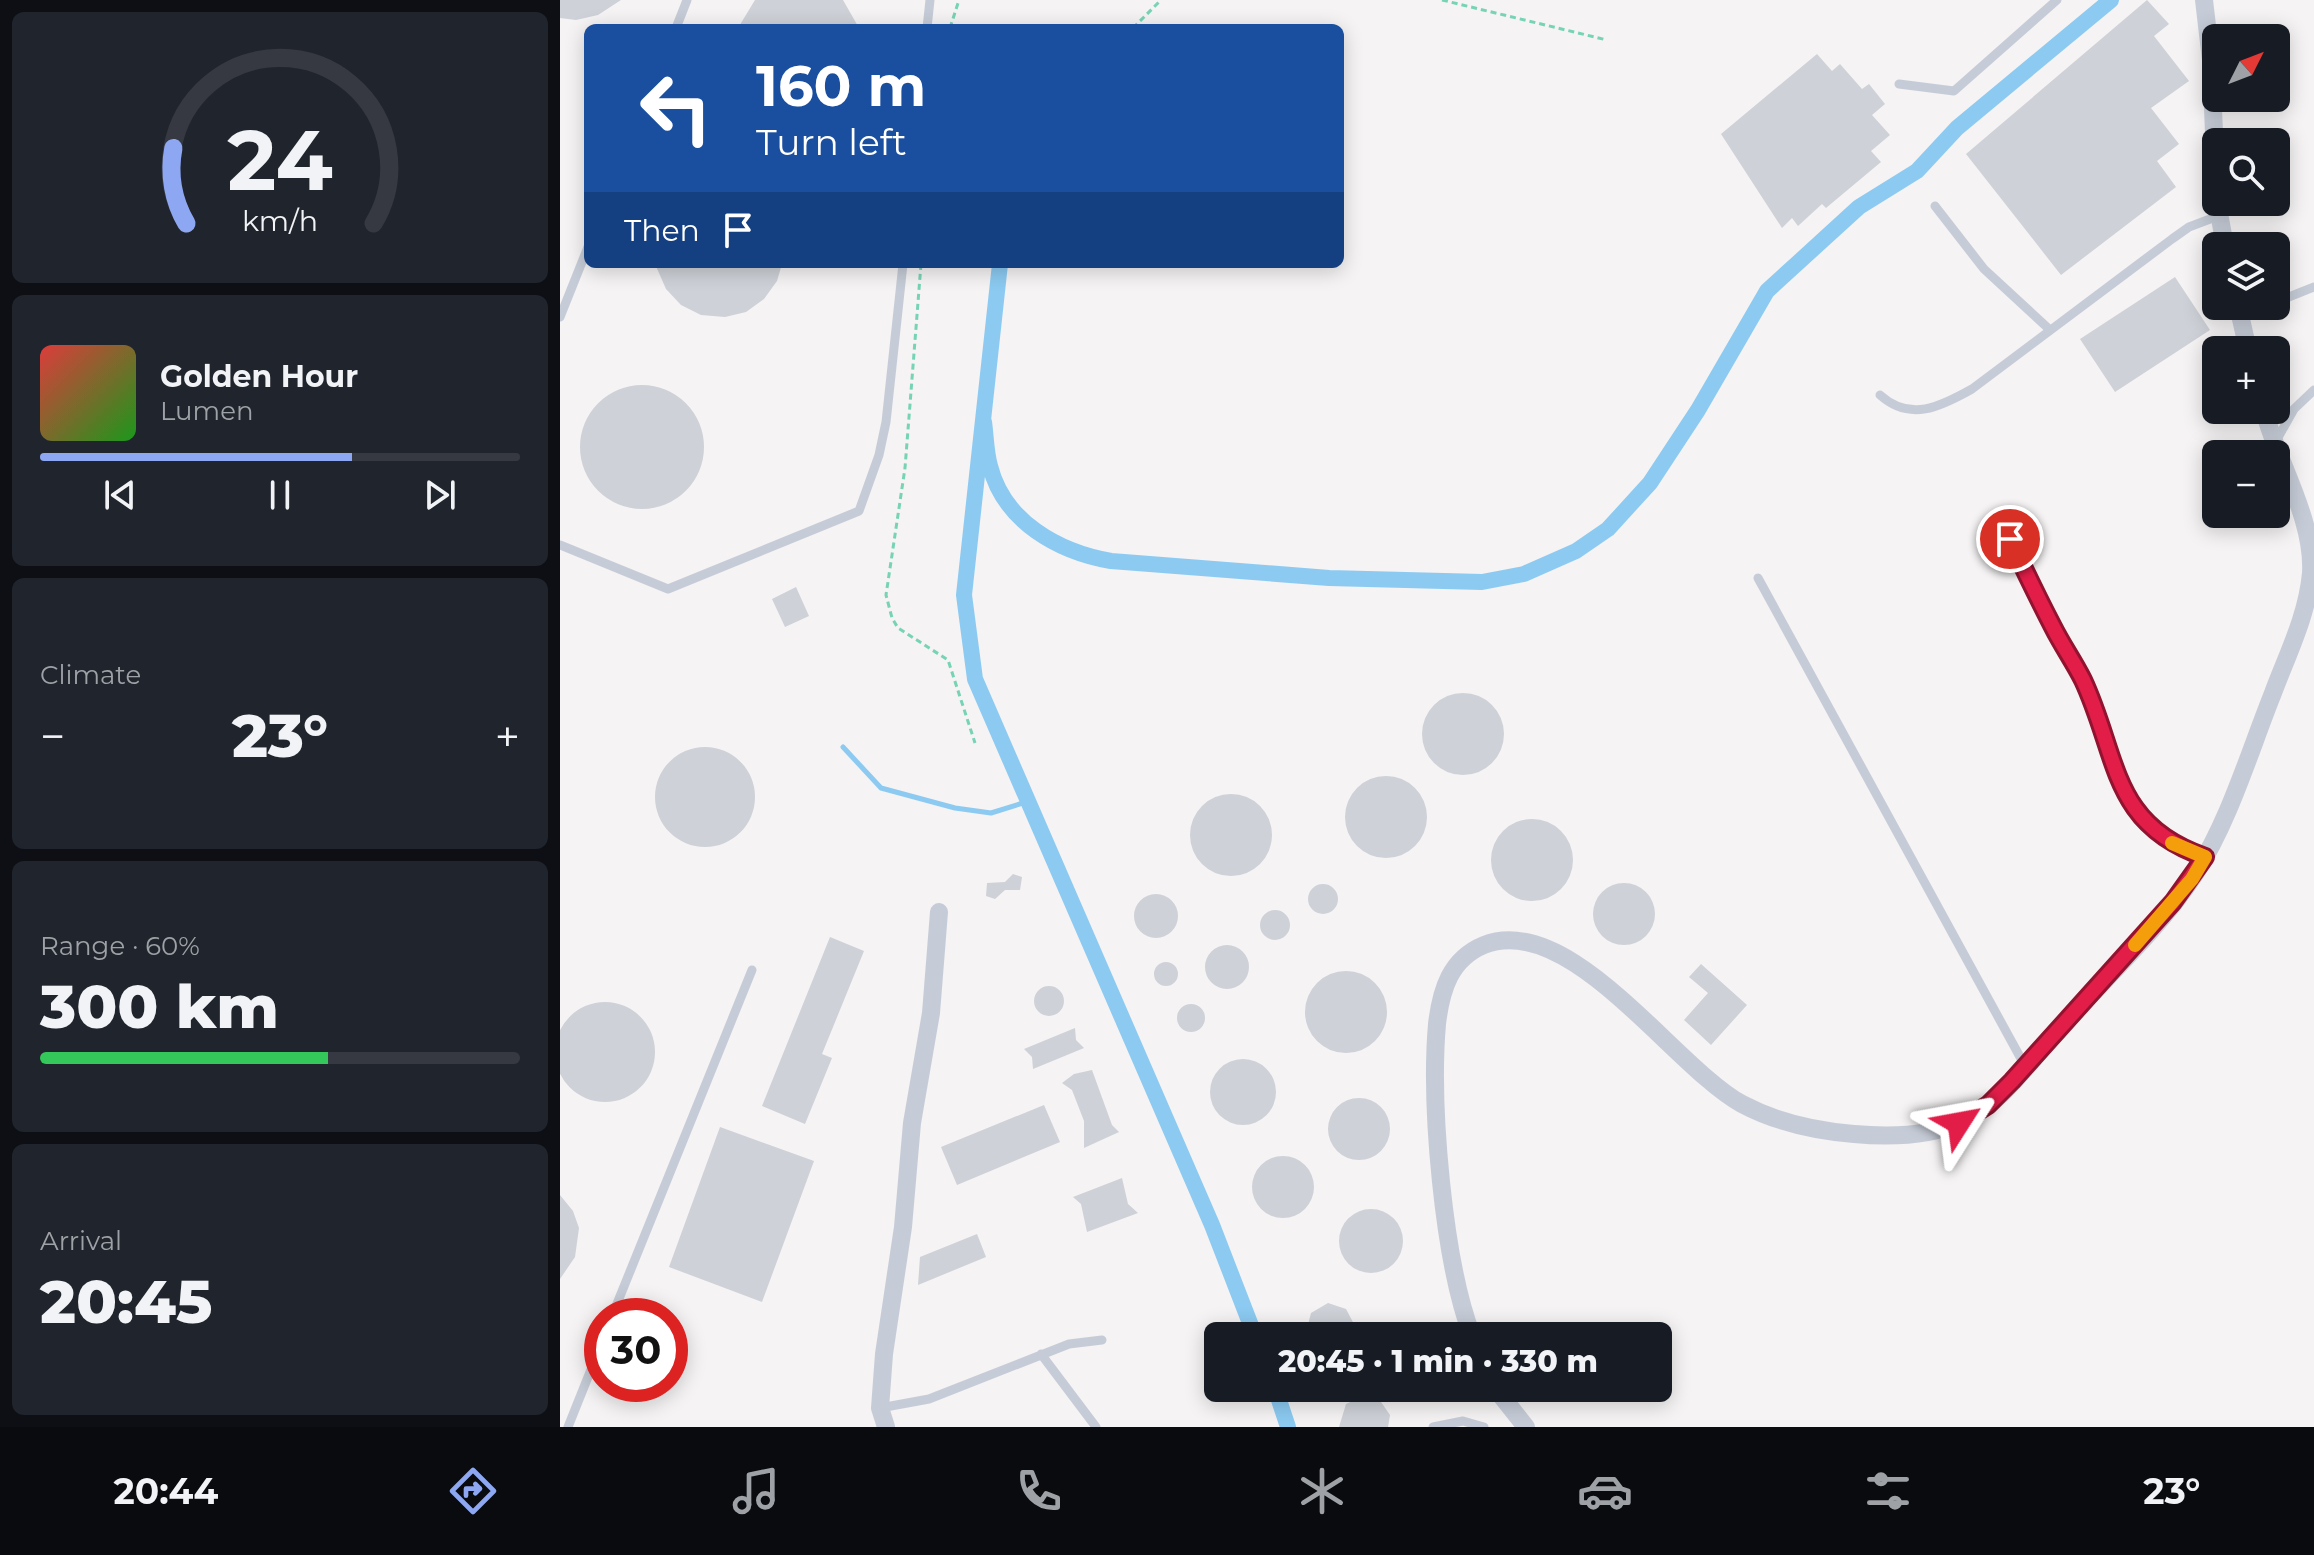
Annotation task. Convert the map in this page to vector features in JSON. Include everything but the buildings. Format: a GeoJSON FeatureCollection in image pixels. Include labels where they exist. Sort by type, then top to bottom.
{"type":"FeatureCollection","features":[{"type":"Feature","properties":{"kind":"street"},"geometry":{"type":"LineString","coordinates":[[2204,0],[2214,128]]}},
{"type":"Feature","properties":{"kind":"street"},"geometry":{"type":"LineString","coordinates":[[1468,1322],[1458,1285],[1446,1209],[1434,1060],[1438,1017],[1450,969],[1473,950],[1499,940],[1521,941],[1560,955],[1595,976],[1701,1073],[1742,1103],[1815,1129],[1903,1134],[1945,1128],[1988,1105],[2173,902],[2205,857],[2304,614],[2312,558],[2290,487]]}},
{"type":"Feature","properties":{"kind":"street"},"geometry":{"type":"LineString","coordinates":[[886,1427],[880,1408],[884,1354],[903,1227],[912,1123],[931,1013],[939,912]]}},
{"type":"Feature","properties":{"kind":"street"},"geometry":{"type":"LineString","coordinates":[[1506,1402],[1526,1427]]}},
{"type":"Feature","properties":{"kind":"lane"},"geometry":{"type":"LineString","coordinates":[[678,24],[687,0]]}},
{"type":"Feature","properties":{"kind":"lane"},"geometry":{"type":"LineString","coordinates":[[927,24],[930,0]]}},
{"type":"Feature","properties":{"kind":"lane"},"geometry":{"type":"LineString","coordinates":[[1899,84],[1954,91],[2057,0]]}},
{"type":"Feature","properties":{"kind":"lane"},"geometry":{"type":"LineString","coordinates":[[1935,206],[1984,269],[2049,329]]}},
{"type":"Feature","properties":{"kind":"lane"},"geometry":{"type":"LineString","coordinates":[[1880,395],[1893,406],[1909,411],[1940,405],[1972,389],[2049,329],[2207,216]]}},
{"type":"Feature","properties":{"kind":"lane"},"geometry":{"type":"LineString","coordinates":[[560,317],[584,257]]}},
{"type":"Feature","properties":{"kind":"lane"},"geometry":{"type":"LineString","coordinates":[[560,545],[668,589],[859,511],[879,455],[886,422],[903,268]]}},
{"type":"Feature","properties":{"kind":"lane"},"geometry":{"type":"LineString","coordinates":[[2290,296],[2314,287]]}},
{"type":"Feature","properties":{"kind":"lane"},"geometry":{"type":"LineString","coordinates":[[2277,440],[2294,409],[2314,390]]}},
{"type":"Feature","properties":{"kind":"lane"},"geometry":{"type":"LineString","coordinates":[[2010,539],[2092,700],[2110,761],[2125,794],[2156,831],[2178,847],[2205,857]]}},
{"type":"Feature","properties":{"kind":"lane"},"geometry":{"type":"LineString","coordinates":[[1758,578],[2025,1066]]}},
{"type":"Feature","properties":{"kind":"lane"},"geometry":{"type":"LineString","coordinates":[[619,1298],[752,970]]}},
{"type":"Feature","properties":{"kind":"lane"},"geometry":{"type":"LineString","coordinates":[[880,1408],[929,1399],[1069,1344],[1102,1340]]}},
{"type":"Feature","properties":{"kind":"lane"},"geometry":{"type":"LineString","coordinates":[[1041,1354],[1096,1427]]}},
{"type":"Feature","properties":{"kind":"lane"},"geometry":{"type":"LineString","coordinates":[[568,1427],[584,1387]]}},
{"type":"Feature","properties":{"kind":"lane"},"geometry":{"type":"LineString","coordinates":[[1433,1427],[1463,1421],[1484,1427]]}},
{"type":"Feature","properties":{"kind":"path"},"geometry":{"type":"LineString","coordinates":[[951,24],[959,0]]}},
{"type":"Feature","properties":{"kind":"path"},"geometry":{"type":"LineString","coordinates":[[1137,24],[1161,0]]}},
{"type":"Feature","properties":{"kind":"path"},"geometry":{"type":"LineString","coordinates":[[1442,0],[1607,40]]}},
{"type":"Feature","properties":{"kind":"path"},"geometry":{"type":"LineString","coordinates":[[921,268],[905,468],[886,595],[898,628],[948,660],[975,743]]}},
{"type":"Feature","properties":{"kind":"waterway"},"geometry":{"type":"LineString","coordinates":[[984,422],[990,466],[997,486],[1008,503],[1036,531],[1091,557],[1329,578],[1482,582],[1524,574],[1576,551],[1608,529],[1650,483],[1698,410],[1767,291],[1859,207],[1917,171],[1957,128],[2111,0]]}},
{"type":"Feature","properties":{"kind":"waterway"},"geometry":{"type":"LineString","coordinates":[[1000,268],[964,595],[975,679],[1212,1225],[1250,1322]]}},
{"type":"Feature","properties":{"kind":"waterway"},"geometry":{"type":"LineString","coordinates":[[843,747],[881,788],[955,808],[991,813],[1026,802]]}},
{"type":"Feature","properties":{"kind":"waterway"},"geometry":{"type":"LineString","coordinates":[[1280,1402],[1288,1427]]}},
{"type":"Feature","properties":{"kind":"slow traffic"},"geometry":{"type":"LineString","coordinates":[[2135,945],[2192,879],[2205,857],[2172,843]]}},
{"type":"Feature","properties":{"kind":"route"},"geometry":{"type":"LineString","coordinates":[[1959,1123],[1988,1105],[2012,1081],[2173,902],[2205,857],[2178,847],[2156,831],[2125,794],[2110,761],[2092,700],[2080,673],[2053,628],[2010,539]]}}]}
